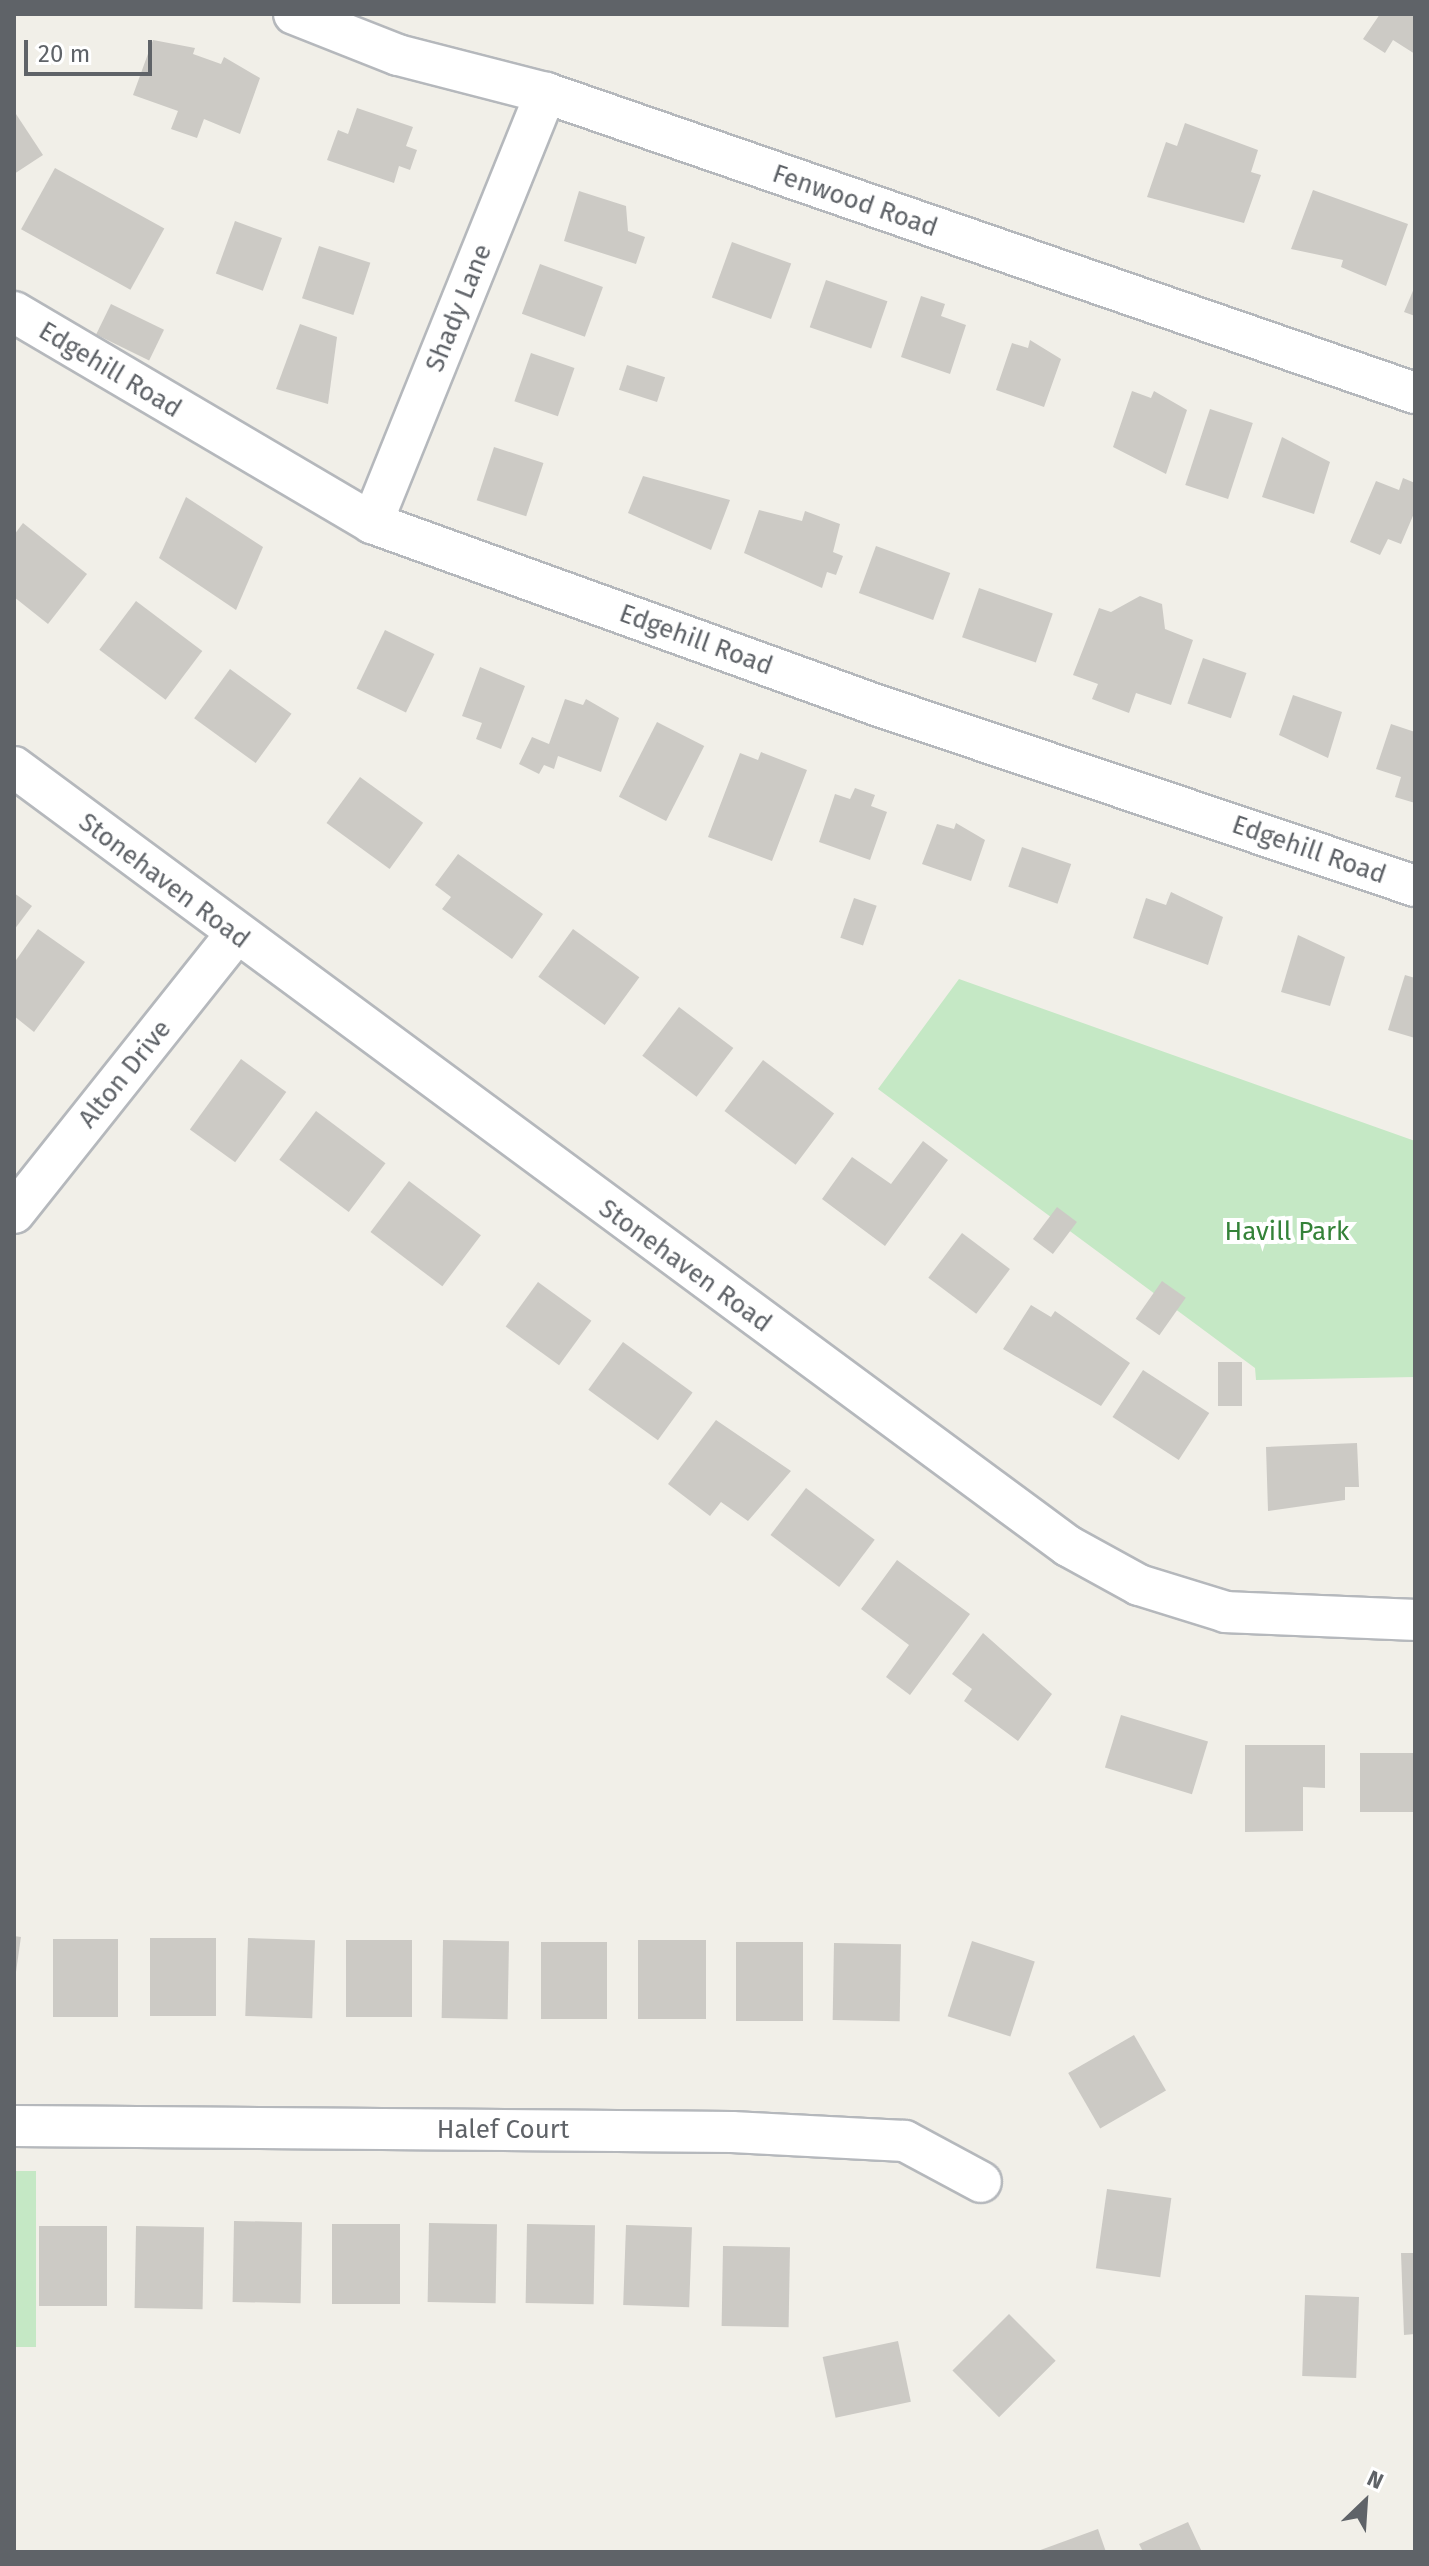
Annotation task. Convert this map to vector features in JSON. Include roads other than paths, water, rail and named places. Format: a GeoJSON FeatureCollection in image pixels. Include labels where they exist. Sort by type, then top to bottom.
{"type":"FeatureCollection","features":[{"type":"Feature","properties":{"kind":"street","name":"Fenwood Road"},"geometry":{"type":"LineString","coordinates":[[294,14],[398,55],[546,93],[1415,393]]}},
{"type":"Feature","properties":{"kind":"street","name":"Shady Lane"},"geometry":{"type":"LineString","coordinates":[[372,523],[546,93]]}},
{"type":"Feature","properties":{"kind":"street","name":"Edgehill Road"},"geometry":{"type":"LineString","coordinates":[[14,312],[372,523],[864,701],[1415,886]]}},
{"type":"Feature","properties":{"kind":"street","name":"Stonehaven Road"},"geometry":{"type":"LineString","coordinates":[[14,767],[235,935],[1068,1546],[1139,1585],[1226,1612],[1415,1620]]}},
{"type":"Feature","properties":{"kind":"street","name":"Alton Drive"},"geometry":{"type":"LineString","coordinates":[[14,1213],[235,935]]}},
{"type":"Feature","properties":{"kind":"street","name":"Halef Court"},"geometry":{"type":"LineString","coordinates":[[14,2126],[732,2132],[905,2141],[981,2182]]}},
{"type":"Feature","properties":{"kind":"park label","name":"Havill Park"},"geometry":{"type":"Point","coordinates":[1287,1232]}}]}
